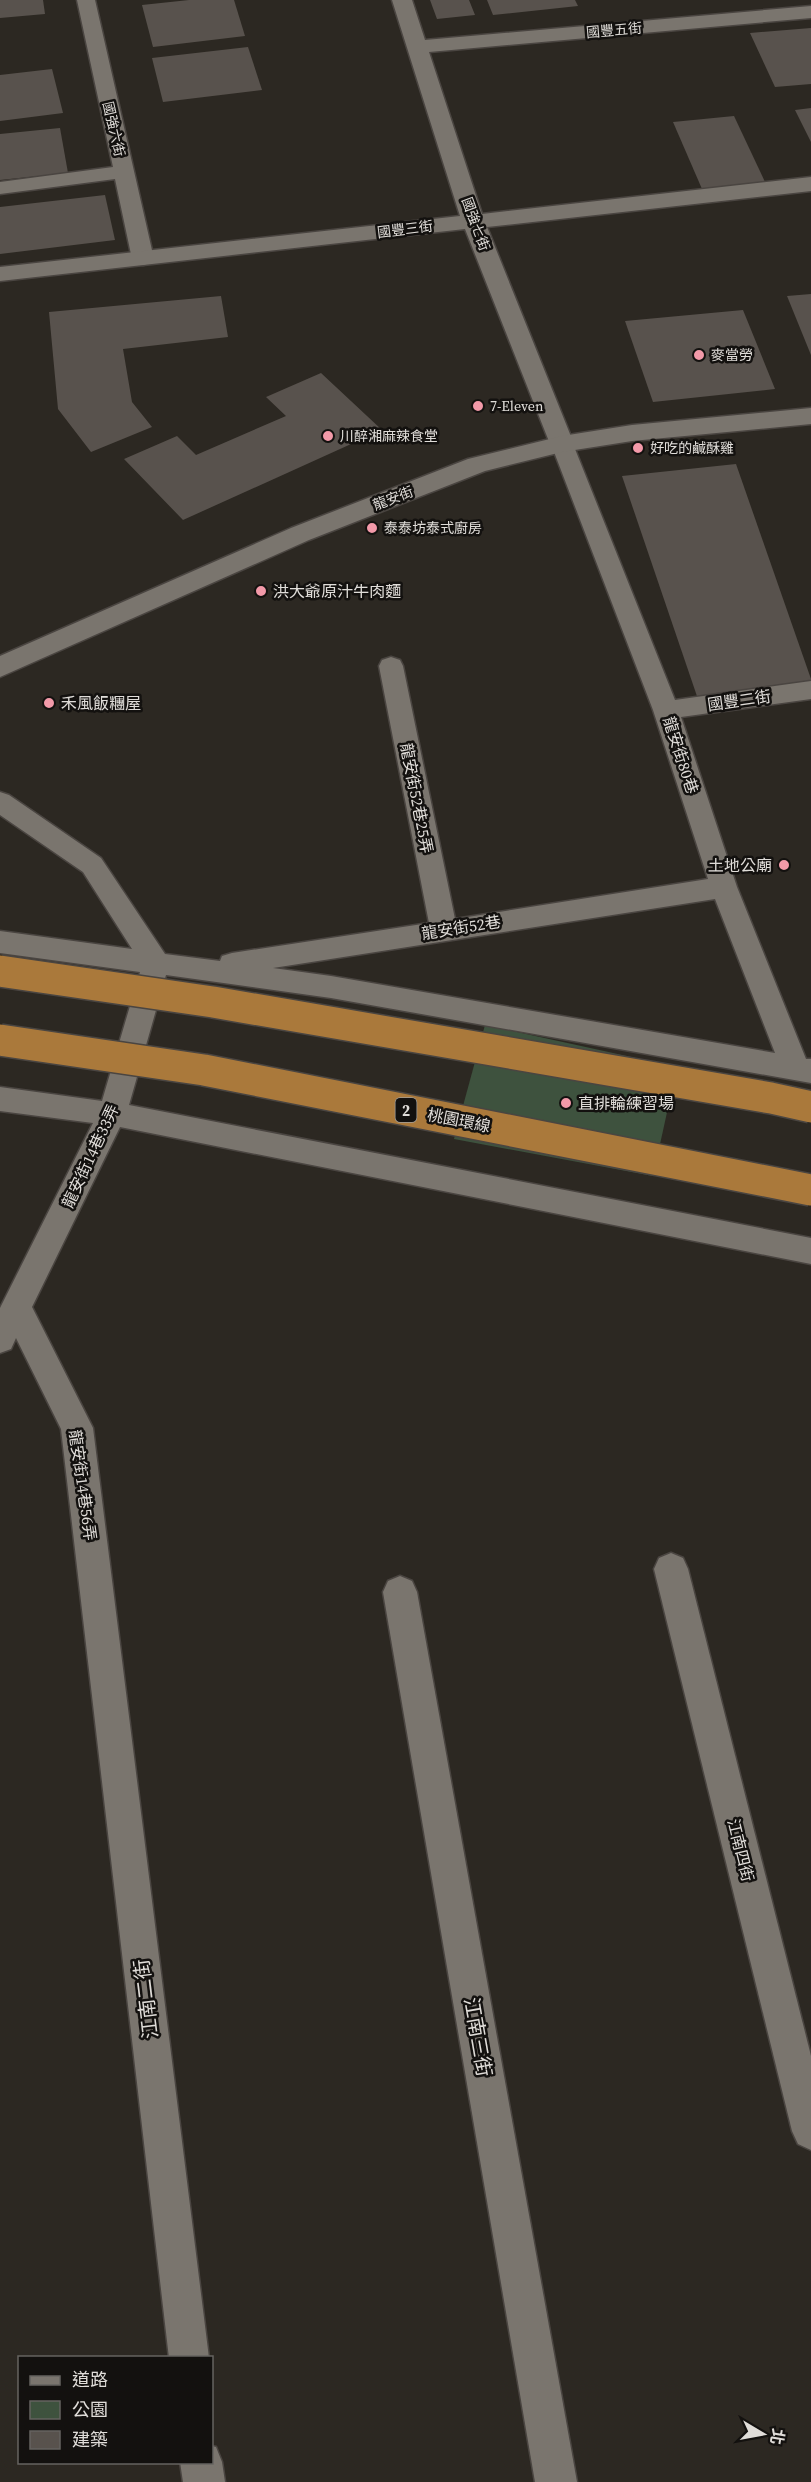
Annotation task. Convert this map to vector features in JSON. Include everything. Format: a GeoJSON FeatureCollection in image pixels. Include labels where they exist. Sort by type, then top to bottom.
{"type":"FeatureCollection","features":[{"type":"Feature","properties":{"kind":"highway"},"geometry":{"type":"LineString","coordinates":[[0,971],[225,1004],[759,1096],[811,1107]]}},
{"type":"Feature","properties":{"kind":"highway","name":"桃園環線"},"geometry":{"type":"LineString","coordinates":[[0,1040],[204,1070],[811,1190]]}},
{"type":"Feature","properties":{"kind":"street","name":"國強七街"},"geometry":{"type":"LineString","coordinates":[[402,0],[473,221],[562,444]]}},
{"type":"Feature","properties":{"kind":"street","name":"國豐五街"},"geometry":{"type":"LineString","coordinates":[[418,47],[811,12]]}},
{"type":"Feature","properties":{"kind":"street","name":"國豐三街"},"geometry":{"type":"LineString","coordinates":[[0,274],[811,184]]}},
{"type":"Feature","properties":{"kind":"street","name":"龍安街"},"geometry":{"type":"LineString","coordinates":[[0,667],[300,534],[477,465],[562,444],[632,433],[811,416]]}},
{"type":"Feature","properties":{"kind":"lane","name":"國強六街"},"geometry":{"type":"LineString","coordinates":[[86,0],[143,259]]}},
{"type":"Feature","properties":{"kind":"lane"},"geometry":{"type":"LineString","coordinates":[[0,188],[124,171]]}},
{"type":"Feature","properties":{"kind":"lane","name":"龍安街80巷"},"geometry":{"type":"LineString","coordinates":[[562,444],[666,710],[724,887],[803,1069]]}},
{"type":"Feature","properties":{"kind":"lane","name":"龍安街52巷25弄"},"geometry":{"type":"LineString","coordinates":[[391,666],[444,930]]}},
{"type":"Feature","properties":{"kind":"lane","name":"國豐二街"},"geometry":{"type":"LineString","coordinates":[[666,710],[811,690]]}},
{"type":"Feature","properties":{"kind":"lane"},"geometry":{"type":"LineString","coordinates":[[0,802],[92,865],[156,963]]}},
{"type":"Feature","properties":{"kind":"lane","name":"龍安街52巷"},"geometry":{"type":"LineString","coordinates":[[199,969],[724,887]]}},
{"type":"Feature","properties":{"kind":"lane"},"geometry":{"type":"LineString","coordinates":[[0,942],[331,987],[803,1069]]}},
{"type":"Feature","properties":{"kind":"lane","name":"龍安街14巷33弄"},"geometry":{"type":"LineString","coordinates":[[0,1339],[8,1304],[112,1114],[156,963]]}},
{"type":"Feature","properties":{"kind":"lane"},"geometry":{"type":"LineString","coordinates":[[0,1099],[112,1114],[811,1251]]}},
{"type":"Feature","properties":{"kind":"lane","name":"龍安街14巷56弄"},"geometry":{"type":"LineString","coordinates":[[8,1304],[77,1428],[103,1640]]}},
{"type":"Feature","properties":{"kind":"lane","name":"江南四街"},"geometry":{"type":"LineString","coordinates":[[671,1569],[811,2131]]}},
{"type":"Feature","properties":{"kind":"lane","name":"江南三街"},"geometry":{"type":"LineString","coordinates":[[400,1592],[556,2482]]}},
{"type":"Feature","properties":{"kind":"lane","name":"江南二街"},"geometry":{"type":"LineString","coordinates":[[103,1640],[189,2356]]}},
{"type":"Feature","properties":{"kind":"lane"},"geometry":{"type":"LineString","coordinates":[[201,2464],[204,2482]]}},
{"type":"Feature","properties":{"kind":"green space","name":"直排輪練習場"},"geometry":{"type":"Polygon","coordinates":[[[485,1025],[677,1067],[653,1176],[454,1139],[485,1025]]]}},
{"type":"Feature","properties":{"kind":"building"},"geometry":{"type":"Polygon","coordinates":[[[0,0],[43,0],[45,14],[0,18],[0,0]]]}},
{"type":"Feature","properties":{"kind":"building"},"geometry":{"type":"Polygon","coordinates":[[[189,0],[234,0],[245,36],[153,47],[142,5],[189,0]]]}},
{"type":"Feature","properties":{"kind":"building"},"geometry":{"type":"Polygon","coordinates":[[[430,0],[469,0],[475,15],[437,19],[430,0]]]}},
{"type":"Feature","properties":{"kind":"building"},"geometry":{"type":"Polygon","coordinates":[[[487,0],[575,0],[578,6],[493,15],[487,0]]]}},
{"type":"Feature","properties":{"kind":"building"},"geometry":{"type":"Polygon","coordinates":[[[811,28],[811,84],[775,87],[750,33],[811,28]]]}},
{"type":"Feature","properties":{"kind":"building"},"geometry":{"type":"Polygon","coordinates":[[[248,47],[262,90],[163,102],[152,58],[248,47]]]}},
{"type":"Feature","properties":{"kind":"building"},"geometry":{"type":"Polygon","coordinates":[[[52,69],[63,113],[0,121],[0,75],[52,69]]]}},
{"type":"Feature","properties":{"kind":"building"},"geometry":{"type":"Polygon","coordinates":[[[811,108],[811,142],[795,110],[811,108]]]}},
{"type":"Feature","properties":{"kind":"building"},"geometry":{"type":"Polygon","coordinates":[[[734,116],[765,182],[702,189],[673,122],[734,116]]]}},
{"type":"Feature","properties":{"kind":"building"},"geometry":{"type":"Polygon","coordinates":[[[60,128],[68,173],[0,180],[0,134],[60,128]]]}},
{"type":"Feature","properties":{"kind":"building"},"geometry":{"type":"Polygon","coordinates":[[[105,195],[115,240],[0,254],[0,207],[105,195]]]}},
{"type":"Feature","properties":{"kind":"building"},"geometry":{"type":"Polygon","coordinates":[[[811,294],[811,355],[787,296],[811,294]]]}},
{"type":"Feature","properties":{"kind":"building"},"geometry":{"type":"Polygon","coordinates":[[[221,296],[228,337],[123,349],[132,402],[152,427],[91,452],[58,409],[49,312],[221,296]]]}},
{"type":"Feature","properties":{"kind":"building","name":"麥當勞"},"geometry":{"type":"Polygon","coordinates":[[[743,310],[775,389],[653,402],[625,321],[743,310]]]}},
{"type":"Feature","properties":{"kind":"building"},"geometry":{"type":"Polygon","coordinates":[[[321,373],[382,430],[183,520],[124,459],[177,436],[196,455],[286,416],[266,397],[321,373]]]}},
{"type":"Feature","properties":{"kind":"building"},"geometry":{"type":"Polygon","coordinates":[[[736,464],[811,679],[811,690],[700,705],[622,476],[736,464]]]}},
{"type":"Feature","properties":{"kind":"place","name":"麥當勞"},"geometry":{"type":"Point","coordinates":[699,355]}},
{"type":"Feature","properties":{"kind":"place","name":"7-Eleven"},"geometry":{"type":"Point","coordinates":[478,406]}},
{"type":"Feature","properties":{"kind":"place","name":"川醉湘麻辣食堂"},"geometry":{"type":"Point","coordinates":[328,436]}},
{"type":"Feature","properties":{"kind":"place","name":"好吃的鹹酥雞"},"geometry":{"type":"Point","coordinates":[638,448]}},
{"type":"Feature","properties":{"kind":"place","name":"泰泰坊泰式廚房"},"geometry":{"type":"Point","coordinates":[372,528]}},
{"type":"Feature","properties":{"kind":"place","name":"洪大爺原汁牛肉麵"},"geometry":{"type":"Point","coordinates":[261,591]}},
{"type":"Feature","properties":{"kind":"place","name":"禾風飯糰屋"},"geometry":{"type":"Point","coordinates":[49,703]}},
{"type":"Feature","properties":{"kind":"place","name":"土地公廟"},"geometry":{"type":"Point","coordinates":[784,865]}},
{"type":"Feature","properties":{"kind":"place","name":"直排輪練習場"},"geometry":{"type":"Point","coordinates":[566,1103]}}]}
